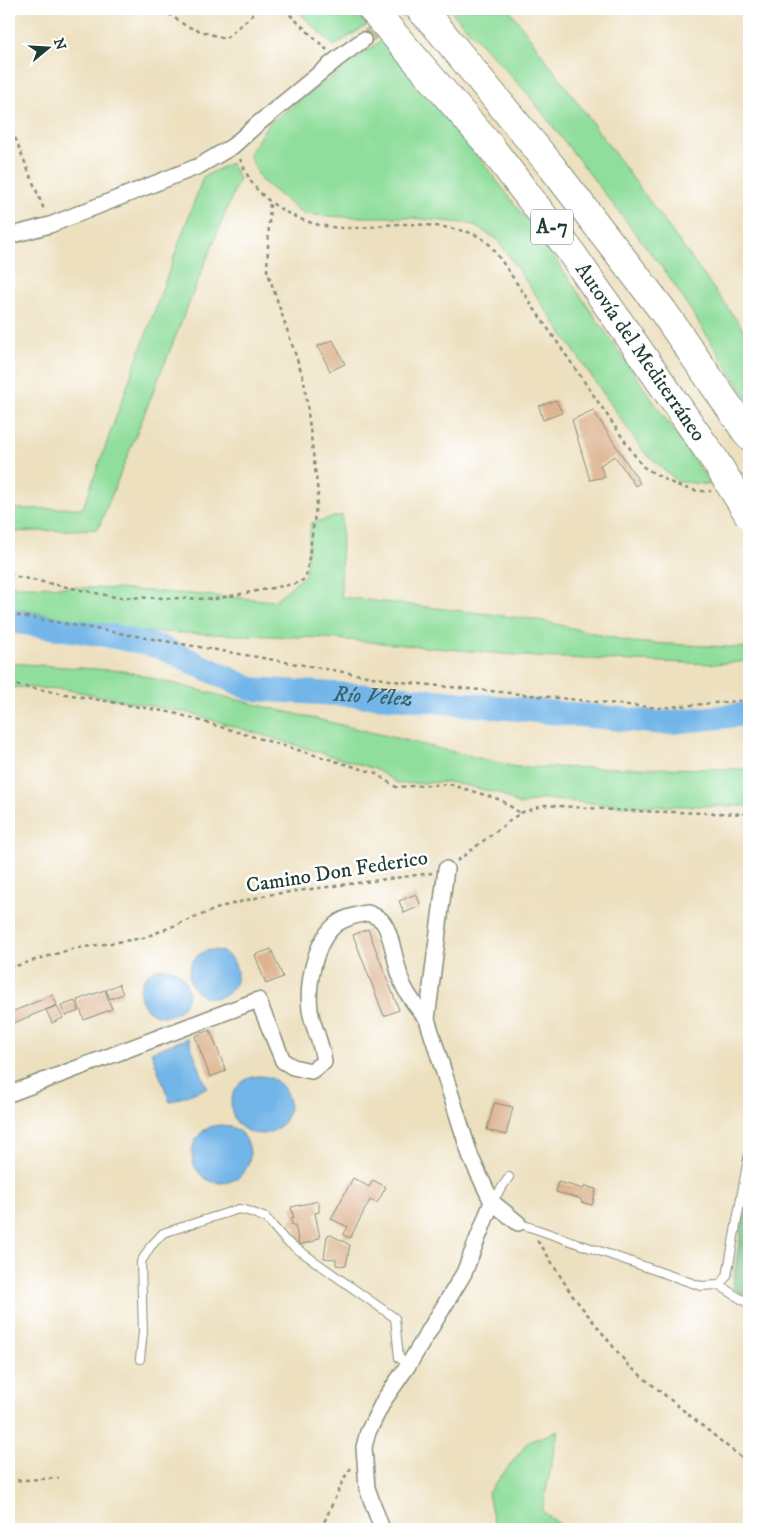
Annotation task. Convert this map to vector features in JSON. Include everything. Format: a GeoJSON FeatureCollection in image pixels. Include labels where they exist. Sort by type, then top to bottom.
{"type":"FeatureCollection","features":[{"type":"Feature","properties":{"kind":"highway","name":"Autovía del Mediterráneo"},"geometry":{"type":"LineString","coordinates":[[372,9],[484,138],[568,248],[714,459],[749,514]]}},
{"type":"Feature","properties":{"kind":"highway","name":"Autovía del Mediterráneo"},"geometry":{"type":"LineString","coordinates":[[420,9],[437,26],[552,166],[663,311],[749,436]]}},
{"type":"Feature","properties":{"kind":"street"},"geometry":{"type":"LineString","coordinates":[[9,236],[50,225],[199,166],[233,146],[363,40]]}},
{"type":"Feature","properties":{"kind":"street"},"geometry":{"type":"LineString","coordinates":[[446,869],[427,1019],[471,1158],[492,1202],[518,1223]]}},
{"type":"Feature","properties":{"kind":"street"},"geometry":{"type":"LineString","coordinates":[[9,1094],[258,1000],[283,1061],[293,1067],[311,1071],[324,1062],[310,1010],[309,991],[312,967],[319,948],[333,927],[352,916],[368,913],[382,921],[390,938],[396,966],[404,987],[414,1005],[427,1019]]}},
{"type":"Feature","properties":{"kind":"street"},"geometry":{"type":"LineString","coordinates":[[382,1529],[367,1488],[364,1447],[368,1432],[384,1400],[409,1364],[464,1273],[492,1202]]}},
{"type":"Feature","properties":{"kind":"lane"},"geometry":{"type":"LineString","coordinates":[[719,1285],[727,1276],[749,1153]]}},
{"type":"Feature","properties":{"kind":"lane"},"geometry":{"type":"LineString","coordinates":[[492,1202],[509,1177]]}},
{"type":"Feature","properties":{"kind":"lane"},"geometry":{"type":"LineString","coordinates":[[140,1359],[143,1332],[142,1262],[150,1247],[164,1233],[239,1209],[248,1210],[266,1218],[286,1241],[395,1318],[399,1358],[409,1364]]}},
{"type":"Feature","properties":{"kind":"lane"},"geometry":{"type":"LineString","coordinates":[[518,1223],[701,1286],[719,1285],[749,1304]]}},
{"type":"Feature","properties":{"kind":"path"},"geometry":{"type":"LineString","coordinates":[[162,9],[186,26],[225,38],[259,9]]}},
{"type":"Feature","properties":{"kind":"path"},"geometry":{"type":"LineString","coordinates":[[284,9],[337,60]]}},
{"type":"Feature","properties":{"kind":"path"},"geometry":{"type":"LineString","coordinates":[[9,123],[50,225]]}},
{"type":"Feature","properties":{"kind":"path"},"geometry":{"type":"LineString","coordinates":[[233,146],[253,185],[270,202],[304,222],[352,228],[402,224],[442,227],[481,236],[492,247],[642,466],[671,484],[687,489],[713,491]]}},
{"type":"Feature","properties":{"kind":"path"},"geometry":{"type":"LineString","coordinates":[[9,575],[115,596],[215,599],[298,583],[306,578],[318,493],[304,380],[267,270],[270,202]]}},
{"type":"Feature","properties":{"kind":"path"},"geometry":{"type":"LineString","coordinates":[[9,614],[401,682],[658,708],[749,700]]}},
{"type":"Feature","properties":{"kind":"path"},"geometry":{"type":"LineString","coordinates":[[9,684],[174,713],[376,773],[396,787],[449,784],[501,800],[520,813]]}},
{"type":"Feature","properties":{"kind":"path","name":"Camino Don Federico"},"geometry":{"type":"LineString","coordinates":[[9,968],[72,949],[143,938],[224,906],[267,895],[435,873],[446,869],[520,813],[545,805],[630,811],[749,814]]}},
{"type":"Feature","properties":{"kind":"path"},"geometry":{"type":"LineString","coordinates":[[518,1223],[542,1245],[572,1295],[628,1365],[749,1464]]}},
{"type":"Feature","properties":{"kind":"path"},"geometry":{"type":"LineString","coordinates":[[321,1529],[344,1478],[352,1466],[364,1459]]}},
{"type":"Feature","properties":{"kind":"path"},"geometry":{"type":"LineString","coordinates":[[9,1481],[59,1478]]}},
{"type":"Feature","properties":{"kind":"green space"},"geometry":{"type":"Polygon","coordinates":[[[295,9],[352,9],[367,25],[334,46],[295,9]]]}},
{"type":"Feature","properties":{"kind":"green space"},"geometry":{"type":"Polygon","coordinates":[[[449,9],[509,9],[749,337],[749,401],[670,278],[527,93],[449,9]]]}},
{"type":"Feature","properties":{"kind":"green space"},"geometry":{"type":"Polygon","coordinates":[[[382,40],[465,139],[544,243],[711,485],[677,481],[643,451],[497,239],[471,224],[404,217],[343,217],[303,214],[261,180],[249,155],[267,125],[382,40]]]}},
{"type":"Feature","properties":{"kind":"green space"},"geometry":{"type":"Polygon","coordinates":[[[231,163],[239,179],[98,529],[9,532],[9,509],[83,508],[203,177],[231,163]]]}},
{"type":"Feature","properties":{"kind":"green space"},"geometry":{"type":"Polygon","coordinates":[[[342,515],[341,597],[539,620],[631,642],[749,647],[749,661],[713,664],[537,657],[326,638],[131,631],[12,608],[9,605],[9,586],[142,590],[274,601],[305,575],[311,523],[342,515]]]}},
{"type":"Feature","properties":{"kind":"green space"},"geometry":{"type":"Polygon","coordinates":[[[9,663],[124,671],[516,767],[749,769],[749,806],[625,806],[543,799],[519,805],[499,793],[450,782],[399,784],[375,769],[189,713],[63,689],[9,687],[9,663]]]}},
{"type":"Feature","properties":{"kind":"green space"},"geometry":{"type":"Polygon","coordinates":[[[749,1176],[749,1298],[732,1288],[749,1176]]]}},
{"type":"Feature","properties":{"kind":"green space"},"geometry":{"type":"Polygon","coordinates":[[[558,1431],[542,1511],[566,1529],[509,1529],[494,1523],[488,1493],[528,1442],[558,1431]]]}},
{"type":"Feature","properties":{"kind":"water"},"geometry":{"type":"Polygon","coordinates":[[[213,950],[222,952],[230,957],[235,965],[237,974],[235,983],[230,991],[222,996],[213,998],[204,996],[196,991],[191,983],[189,974],[191,965],[196,957],[204,952],[213,950]]]}},
{"type":"Feature","properties":{"kind":"water"},"geometry":{"type":"Polygon","coordinates":[[[164,968],[173,970],[181,975],[186,983],[188,992],[186,1001],[181,1009],[173,1014],[164,1016],[155,1014],[147,1009],[142,1001],[140,992],[142,983],[147,975],[155,970],[164,968]]]}},
{"type":"Feature","properties":{"kind":"water"},"geometry":{"type":"Polygon","coordinates":[[[188,1038],[207,1088],[170,1102],[151,1052],[188,1038]]]}},
{"type":"Feature","properties":{"kind":"water"},"geometry":{"type":"Polygon","coordinates":[[[260,1076],[271,1078],[281,1084],[287,1094],[289,1105],[287,1116],[281,1126],[271,1132],[260,1134],[249,1132],[239,1126],[233,1116],[231,1105],[233,1094],[239,1084],[249,1078],[260,1076]]]}},
{"type":"Feature","properties":{"kind":"water"},"geometry":{"type":"Polygon","coordinates":[[[215,1125],[227,1125],[242,1133],[250,1148],[250,1160],[242,1175],[227,1183],[215,1183],[200,1175],[192,1160],[192,1148],[200,1133],[215,1125]]]}},
{"type":"Feature","properties":{"kind":"building"},"geometry":{"type":"Polygon","coordinates":[[[333,340],[345,364],[330,371],[318,346],[333,340]]]}},
{"type":"Feature","properties":{"kind":"building"},"geometry":{"type":"Polygon","coordinates":[[[556,400],[562,413],[543,420],[539,406],[556,400]]]}},
{"type":"Feature","properties":{"kind":"building"},"geometry":{"type":"Polygon","coordinates":[[[593,410],[640,483],[635,486],[615,456],[600,465],[605,477],[590,480],[572,420],[593,410]]]}},
{"type":"Feature","properties":{"kind":"building"},"geometry":{"type":"Polygon","coordinates":[[[416,894],[421,906],[404,913],[399,901],[416,894]]]}},
{"type":"Feature","properties":{"kind":"building"},"geometry":{"type":"Polygon","coordinates":[[[368,929],[399,1010],[384,1016],[353,935],[368,929]]]}},
{"type":"Feature","properties":{"kind":"building"},"geometry":{"type":"Polygon","coordinates":[[[271,949],[283,977],[266,984],[255,955],[271,949]]]}},
{"type":"Feature","properties":{"kind":"building"},"geometry":{"type":"Polygon","coordinates":[[[119,984],[123,994],[110,999],[106,990],[119,984]]]}},
{"type":"Feature","properties":{"kind":"building"},"geometry":{"type":"Polygon","coordinates":[[[105,990],[112,1009],[84,1020],[77,1000],[105,990]]]}},
{"type":"Feature","properties":{"kind":"building"},"geometry":{"type":"Polygon","coordinates":[[[53,995],[57,1005],[9,1025],[9,1013],[53,995]]]}},
{"type":"Feature","properties":{"kind":"building"},"geometry":{"type":"Polygon","coordinates":[[[75,1001],[79,1011],[65,1016],[61,1006],[75,1001]]]}},
{"type":"Feature","properties":{"kind":"building"},"geometry":{"type":"Polygon","coordinates":[[[57,1006],[63,1018],[52,1023],[46,1010],[57,1006]]]}},
{"type":"Feature","properties":{"kind":"building"},"geometry":{"type":"Polygon","coordinates":[[[210,1030],[226,1071],[210,1077],[195,1036],[210,1030]]]}},
{"type":"Feature","properties":{"kind":"building"},"geometry":{"type":"Polygon","coordinates":[[[494,1103],[513,1107],[506,1135],[487,1130],[494,1103]]]}},
{"type":"Feature","properties":{"kind":"building"},"geometry":{"type":"Polygon","coordinates":[[[353,1178],[369,1187],[373,1180],[386,1187],[377,1203],[370,1200],[350,1238],[343,1235],[348,1227],[331,1219],[353,1178]]]}},
{"type":"Feature","properties":{"kind":"building"},"geometry":{"type":"Polygon","coordinates":[[[558,1182],[584,1189],[585,1186],[596,1189],[592,1205],[581,1202],[581,1199],[556,1192],[558,1182]]]}},
{"type":"Feature","properties":{"kind":"building"},"geometry":{"type":"Polygon","coordinates":[[[319,1201],[319,1212],[315,1213],[320,1238],[299,1245],[295,1225],[292,1225],[291,1219],[294,1218],[291,1207],[319,1201]]]}},
{"type":"Feature","properties":{"kind":"building"},"geometry":{"type":"Polygon","coordinates":[[[331,1235],[350,1245],[346,1266],[336,1265],[336,1259],[324,1258],[327,1236],[331,1235]]]}},
{"type":"Feature","properties":{"kind":"waterway","name":"Río Vélez"},"geometry":{"type":"LineString","coordinates":[[9,621],[111,636],[160,647],[251,689],[404,698],[662,723],[749,714]]}},
{"type":"Feature","properties":{"kind":"tunnel"},"geometry":{"type":"LineString","coordinates":[[363,40],[402,9]]}}]}
